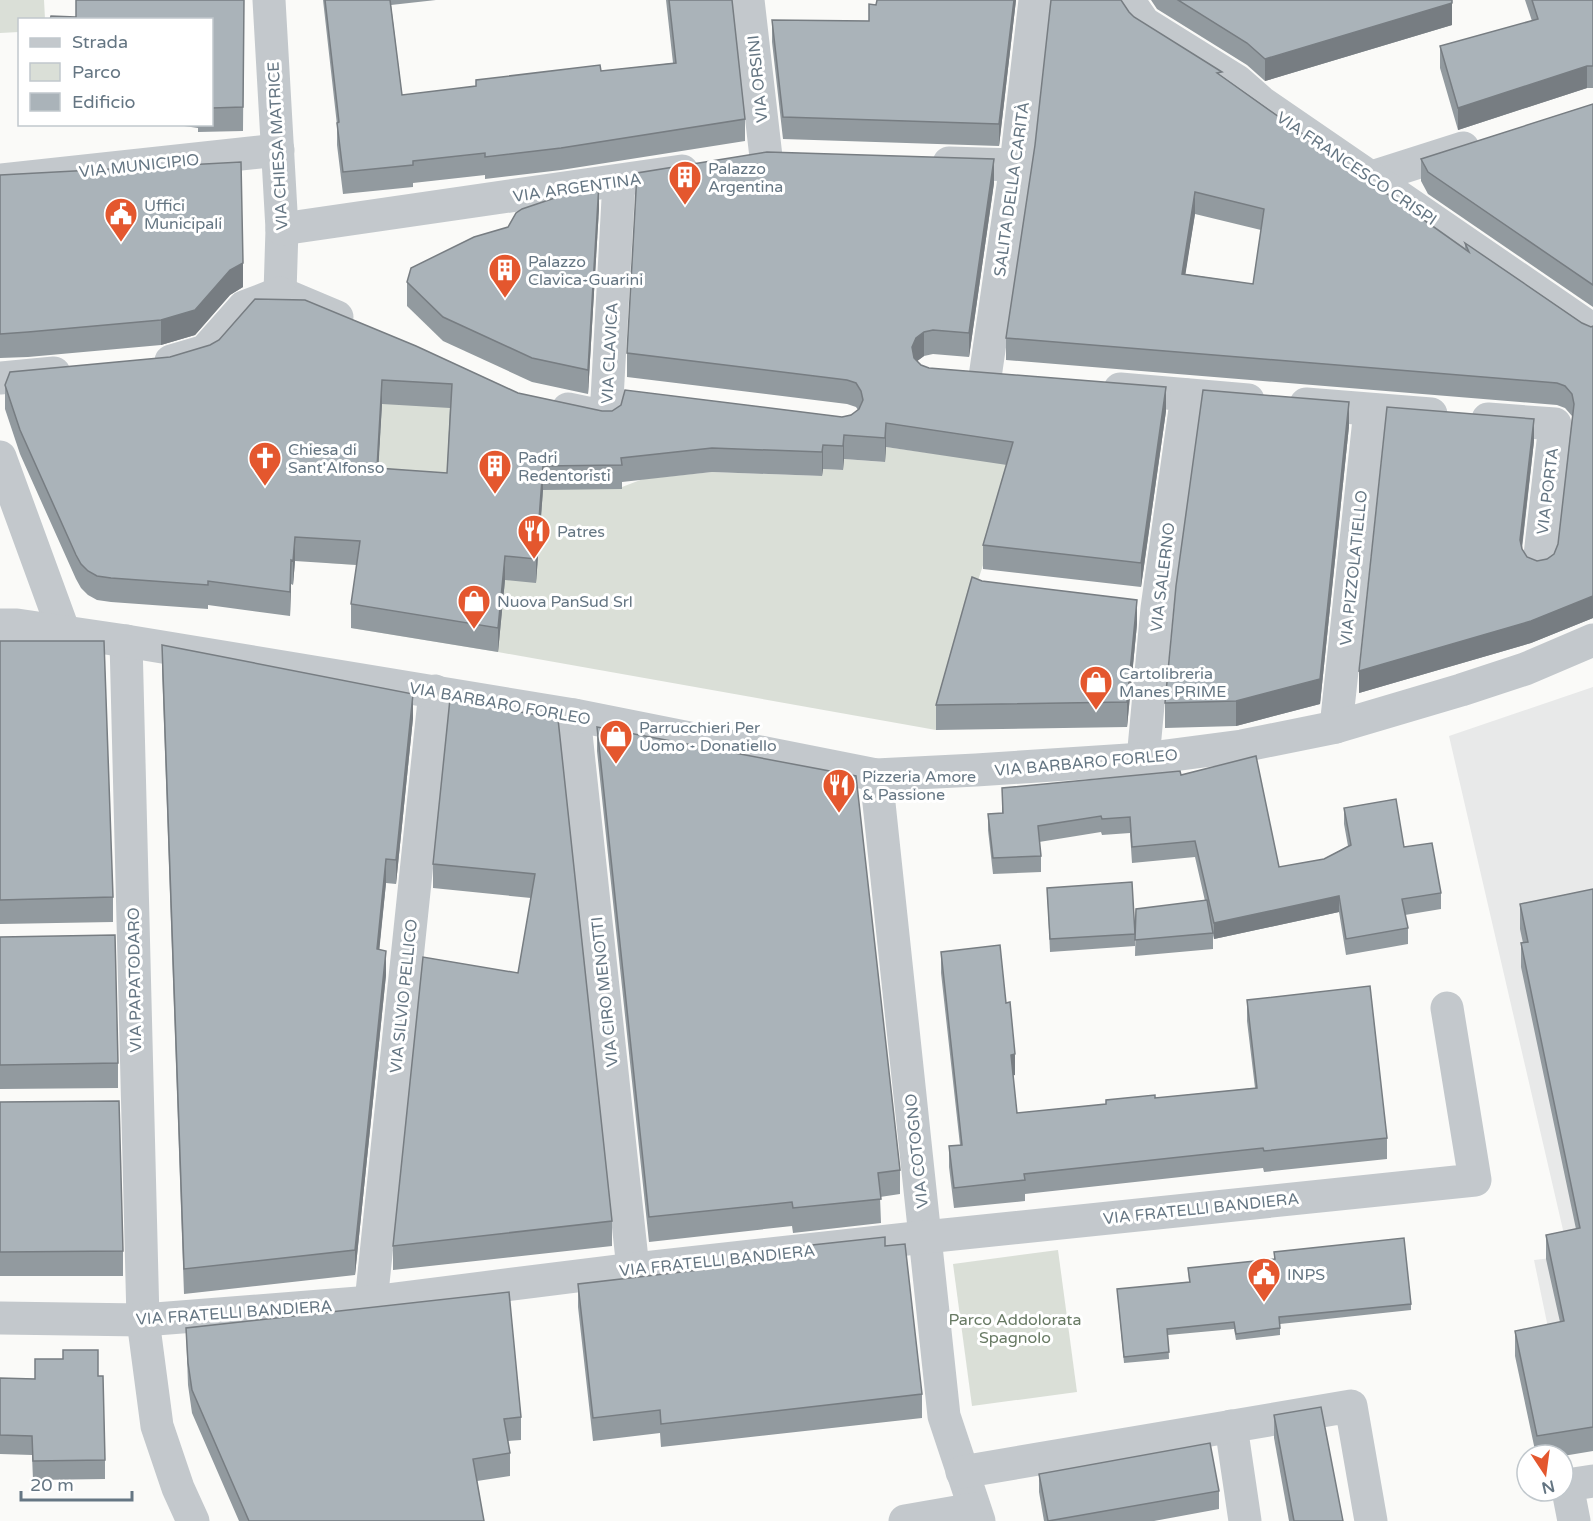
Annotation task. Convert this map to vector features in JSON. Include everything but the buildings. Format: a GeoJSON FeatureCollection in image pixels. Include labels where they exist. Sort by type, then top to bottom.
{"type":"FeatureCollection","features":[{"type":"Feature","properties":{"kind":"street","name":"VIA CHIESA MATRICE"},"geometry":{"type":"LineString","coordinates":[[269,0],[282,229],[280,293]]}},
{"type":"Feature","properties":{"kind":"street","name":"VIA ORSINI"},"geometry":{"type":"LineString","coordinates":[[748,0],[778,158]]}},
{"type":"Feature","properties":{"kind":"street","name":"SALITA DELLA CARITÀ"},"geometry":{"type":"LineString","coordinates":[[953,374],[997,378],[1016,165],[1035,0]]}},
{"type":"Feature","properties":{"kind":"street","name":"VIA FRANCESCO CRISPI"},"geometry":{"type":"LineString","coordinates":[[1128,0],[1144,23],[1237,81],[1261,102],[1593,330]]}},
{"type":"Feature","properties":{"kind":"street"},"geometry":{"type":"LineString","coordinates":[[1372,177],[1493,138]]}},
{"type":"Feature","properties":{"kind":"street","name":"VIA MUNICIPIO"},"geometry":{"type":"LineString","coordinates":[[0,180],[278,150]]}},
{"type":"Feature","properties":{"kind":"street","name":"VIA ARGENTINA"},"geometry":{"type":"LineString","coordinates":[[282,229],[778,158]]}},
{"type":"Feature","properties":{"kind":"street"},"geometry":{"type":"LineString","coordinates":[[921,162],[1016,165]]}},
{"type":"Feature","properties":{"kind":"street","name":"VIA CLAVICA"},"geometry":{"type":"LineString","coordinates":[[537,402],[615,402],[619,181]]}},
{"type":"Feature","properties":{"kind":"street"},"geometry":{"type":"LineString","coordinates":[[142,365],[165,363],[205,351],[244,307],[280,293],[368,330]]}},
{"type":"Feature","properties":{"kind":"street"},"geometry":{"type":"LineString","coordinates":[[0,378],[83,370]]}},
{"type":"Feature","properties":{"kind":"street"},"geometry":{"type":"LineString","coordinates":[[1092,386],[1370,410]]}},
{"type":"Feature","properties":{"kind":"street","name":"VIA SALERNO"},"geometry":{"type":"LineString","coordinates":[[1143,759],[1157,608],[1187,394]]}},
{"type":"Feature","properties":{"kind":"street","name":"VIA PORTA"},"geometry":{"type":"LineString","coordinates":[[1370,410],[1555,424],[1539,561]]}},
{"type":"Feature","properties":{"kind":"street","name":"VIA PIZZOLATIELLO"},"geometry":{"type":"LineString","coordinates":[[1336,727],[1370,410]]}},
{"type":"Feature","properties":{"kind":"street"},"geometry":{"type":"LineString","coordinates":[[0,457],[64,632]]}},
{"type":"Feature","properties":{"kind":"street"},"geometry":{"type":"LineString","coordinates":[[1123,604],[1157,608]]}},
{"type":"Feature","properties":{"kind":"street","name":"VIA BARBARO FORLEO"},"geometry":{"type":"LineString","coordinates":[[0,625],[17,625],[126,641],[435,691],[574,715],[876,775],[1143,759],[1242,747],[1336,727],[1461,690],[1525,669],[1593,640]]}},
{"type":"Feature","properties":{"kind":"street","name":"VIA PAPATODARO"},"geometry":{"type":"LineString","coordinates":[[126,641],[143,1320],[157,1426],[178,1488],[193,1521]]}},
{"type":"Feature","properties":{"kind":"street","name":"VIA SILVIO PELLICO"},"geometry":{"type":"LineString","coordinates":[[370,1302],[435,691]]}},
{"type":"Feature","properties":{"kind":"street","name":"VIA CIRO MENOTTI"},"geometry":{"type":"LineString","coordinates":[[574,715],[633,1269]]}},
{"type":"Feature","properties":{"kind":"street","name":"VIA COTOGNO"},"geometry":{"type":"LineString","coordinates":[[876,775],[944,1416],[977,1515]]}},
{"type":"Feature","properties":{"kind":"street"},"geometry":{"type":"LineString","coordinates":[[100,940],[134,940]]}},
{"type":"Feature","properties":{"kind":"street","name":"VIA FRATELLI BANDIERA"},"geometry":{"type":"LineString","coordinates":[[0,1318],[143,1320],[370,1302],[633,1269],[1475,1180],[1447,1008]]}},
{"type":"Feature","properties":{"kind":"street"},"geometry":{"type":"LineString","coordinates":[[103,1107],[138,1107]]}},
{"type":"Feature","properties":{"kind":"street"},"geometry":{"type":"LineString","coordinates":[[962,1472],[1351,1406],[1371,1521]]}},
{"type":"Feature","properties":{"kind":"street"},"geometry":{"type":"LineString","coordinates":[[1231,1426],[1245,1521]]}},
{"type":"Feature","properties":{"kind":"street"},"geometry":{"type":"LineString","coordinates":[[1574,1521],[1567,1485],[1593,1481]]}},
{"type":"Feature","properties":{"kind":"street"},"geometry":{"type":"LineString","coordinates":[[905,1521],[977,1515]]}},
{"type":"Feature","properties":{"kind":"shaded area"},"geometry":{"type":"Polygon","coordinates":[[[1593,687],[1593,1341],[1552,1347],[1534,1260],[1569,1256],[1449,736],[1593,687]]]}},
{"type":"Feature","properties":{"kind":"green space"},"geometry":{"type":"Polygon","coordinates":[[[0,0],[44,0],[45,18],[18,18],[18,32],[0,33],[0,0]]]}},
{"type":"Feature","properties":{"kind":"green space"},"geometry":{"type":"Polygon","coordinates":[[[333,352],[622,487],[643,479],[712,472],[822,476],[823,469],[843,470],[844,459],[884,462],[886,447],[1010,464],[998,519],[972,599],[936,730],[351,628],[382,567],[328,563],[333,352]]]}},
{"type":"Feature","properties":{"kind":"green space","name":"Parco Addolorata Spagnolo"},"geometry":{"type":"Polygon","coordinates":[[[1058,1250],[1077,1392],[972,1406],[953,1264],[1058,1250]]]}},
{"type":"Feature","properties":{"kind":"place","name":"Palazzo Argentina"},"geometry":{"type":"Point","coordinates":[685,206]}},
{"type":"Feature","properties":{"kind":"place","name":"Uffici Municipali"},"geometry":{"type":"Point","coordinates":[121,243]}},
{"type":"Feature","properties":{"kind":"place","name":"Palazzo Clavica-Guarini"},"geometry":{"type":"Point","coordinates":[505,299]}},
{"type":"Feature","properties":{"kind":"place","name":"Chiesa di Sant'Alfonso"},"geometry":{"type":"Point","coordinates":[265,487]}},
{"type":"Feature","properties":{"kind":"place","name":"Padri Redentoristi"},"geometry":{"type":"Point","coordinates":[495,495]}},
{"type":"Feature","properties":{"kind":"place","name":"Patres"},"geometry":{"type":"Point","coordinates":[534,560]}},
{"type":"Feature","properties":{"kind":"place","name":"Nuova PanSud Srl"},"geometry":{"type":"Point","coordinates":[474,630]}},
{"type":"Feature","properties":{"kind":"place","name":"Cartolibreria Manes PRIME"},"geometry":{"type":"Point","coordinates":[1096,711]}},
{"type":"Feature","properties":{"kind":"place","name":"Parrucchieri Per Uomo - Donatiello"},"geometry":{"type":"Point","coordinates":[616,765]}},
{"type":"Feature","properties":{"kind":"place","name":"Pizzeria Amore & Passione"},"geometry":{"type":"Point","coordinates":[839,814]}},
{"type":"Feature","properties":{"kind":"place","name":"INPS"},"geometry":{"type":"Point","coordinates":[1264,1303]}}]}
